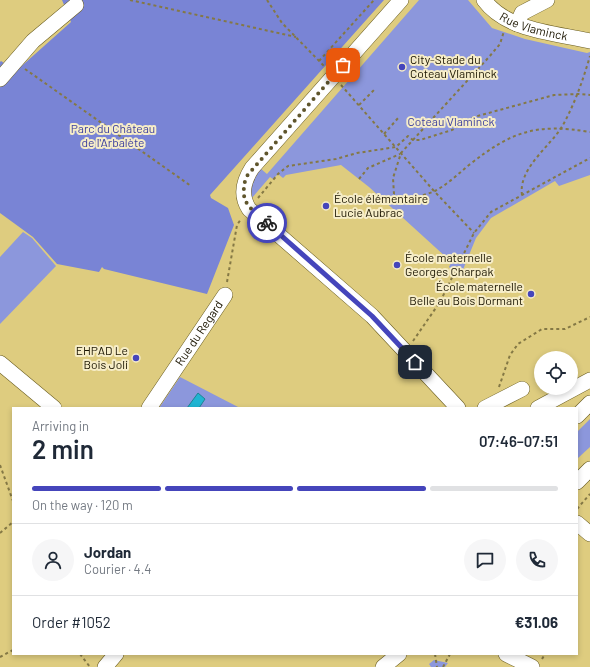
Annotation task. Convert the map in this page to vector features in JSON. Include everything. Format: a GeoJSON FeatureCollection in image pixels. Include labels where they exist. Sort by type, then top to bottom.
{"type":"FeatureCollection","features":[{"type":"Feature","properties":{"kind":"street"},"geometry":{"type":"LineString","coordinates":[[401,0],[252,168],[246,177],[243,194],[244,201],[250,209],[356,301],[457,407]]}},
{"type":"Feature","properties":{"kind":"street"},"geometry":{"type":"LineString","coordinates":[[512,22],[522,13],[547,0]]}},
{"type":"Feature","properties":{"kind":"street","name":"Rue Vlaminck"},"geometry":{"type":"LineString","coordinates":[[486,1],[498,14],[512,22],[590,42]]}},
{"type":"Feature","properties":{"kind":"street"},"geometry":{"type":"LineString","coordinates":[[0,79],[32,41],[76,6]]}},
{"type":"Feature","properties":{"kind":"street","name":"Rue du Regard"},"geometry":{"type":"LineString","coordinates":[[150,407],[225,295]]}},
{"type":"Feature","properties":{"kind":"street"},"geometry":{"type":"LineString","coordinates":[[0,363],[53,407]]}},
{"type":"Feature","properties":{"kind":"street"},"geometry":{"type":"LineString","coordinates":[[540,407],[590,380]]}},
{"type":"Feature","properties":{"kind":"street"},"geometry":{"type":"LineString","coordinates":[[487,407],[522,389]]}},
{"type":"Feature","properties":{"kind":"street"},"geometry":{"type":"LineString","coordinates":[[578,415],[590,403]]}},
{"type":"Feature","properties":{"kind":"street"},"geometry":{"type":"LineString","coordinates":[[578,481],[590,469]]}},
{"type":"Feature","properties":{"kind":"street"},"geometry":{"type":"LineString","coordinates":[[578,524],[590,534]]}},
{"type":"Feature","properties":{"kind":"street"},"geometry":{"type":"LineString","coordinates":[[105,667],[115,655]]}},
{"type":"Feature","properties":{"kind":"street"},"geometry":{"type":"LineString","coordinates":[[383,667],[398,655]]}},
{"type":"Feature","properties":{"kind":"street"},"geometry":{"type":"LineString","coordinates":[[508,655],[532,667]]}},
{"type":"Feature","properties":{"kind":"path"},"geometry":{"type":"LineString","coordinates":[[130,0],[296,37]]}},
{"type":"Feature","properties":{"kind":"path"},"geometry":{"type":"LineString","coordinates":[[267,0],[282,22],[334,76],[434,191],[474,233]]}},
{"type":"Feature","properties":{"kind":"path"},"geometry":{"type":"LineString","coordinates":[[319,61],[374,0]]}},
{"type":"Feature","properties":{"kind":"path"},"geometry":{"type":"LineString","coordinates":[[359,179],[368,168],[401,153],[500,44],[512,22]]}},
{"type":"Feature","properties":{"kind":"path"},"geometry":{"type":"LineString","coordinates":[[522,195],[520,186],[538,156],[562,127],[578,94],[590,56]]}},
{"type":"Feature","properties":{"kind":"path"},"geometry":{"type":"LineString","coordinates":[[15,61],[191,186]]}},
{"type":"Feature","properties":{"kind":"path"},"geometry":{"type":"LineString","coordinates":[[359,105],[374,90]]}},
{"type":"Feature","properties":{"kind":"path"},"geometry":{"type":"LineString","coordinates":[[396,148],[408,136],[413,140],[420,140],[452,130],[474,117],[531,101],[554,95],[590,95]]}},
{"type":"Feature","properties":{"kind":"path"},"geometry":{"type":"LineString","coordinates":[[384,134],[399,117]]}},
{"type":"Feature","properties":{"kind":"path"},"geometry":{"type":"LineString","coordinates":[[401,153],[393,178],[394,194],[387,204],[434,191],[449,182],[470,165],[507,140],[532,130],[562,127],[590,132]]}},
{"type":"Feature","properties":{"kind":"path","name":"Rue du Regard"},"geometry":{"type":"LineString","coordinates":[[225,295],[237,225],[270,182],[288,166],[336,159],[357,153],[396,148]]}},
{"type":"Feature","properties":{"kind":"path"},"geometry":{"type":"LineString","coordinates":[[404,350],[430,320],[474,233],[491,212],[590,158]]}},
{"type":"Feature","properties":{"kind":"path"},"geometry":{"type":"LineString","coordinates":[[506,397],[499,385],[510,355],[518,344],[542,329],[565,329],[590,317]]}},
{"type":"Feature","properties":{"kind":"path"},"geometry":{"type":"LineString","coordinates":[[0,465],[12,498]]}},
{"type":"Feature","properties":{"kind":"path"},"geometry":{"type":"LineString","coordinates":[[578,508],[590,494]]}},
{"type":"Feature","properties":{"kind":"path"},"geometry":{"type":"LineString","coordinates":[[0,533],[12,523]]}},
{"type":"Feature","properties":{"kind":"path"},"geometry":{"type":"LineString","coordinates":[[0,657],[12,651]]}},
{"type":"Feature","properties":{"kind":"path"},"geometry":{"type":"LineString","coordinates":[[81,655],[90,667]]}},
{"type":"Feature","properties":{"kind":"path"},"geometry":{"type":"LineString","coordinates":[[435,655],[437,667]]}},
{"type":"Feature","properties":{"kind":"path"},"geometry":{"type":"LineString","coordinates":[[443,667],[449,655]]}},
{"type":"Feature","properties":{"kind":"green space","name":"Parc du Château de l'Arbalète"},"geometry":{"type":"Polygon","coordinates":[[[62,0],[384,0],[210,195],[211,198],[228,208],[234,225],[207,294],[104,269],[102,267],[99,272],[57,264],[33,237],[0,213],[0,62],[1,61],[16,71],[71,22],[62,0]]]}},
{"type":"Feature","properties":{"kind":"green space","name":"Coteau Vlaminck"},"geometry":{"type":"Polygon","coordinates":[[[419,0],[468,0],[492,28],[525,39],[587,53],[590,52],[590,175],[559,186],[555,181],[491,218],[476,238],[460,277],[449,267],[451,263],[447,258],[369,187],[341,165],[286,175],[283,178],[278,174],[273,179],[270,177],[251,199],[249,189],[260,168],[267,174],[419,0]]]}},
{"type":"Feature","properties":{"kind":"green space"},"geometry":{"type":"Polygon","coordinates":[[[23,232],[32,238],[56,266],[0,324],[0,257],[23,232]]]}},
{"type":"Feature","properties":{"kind":"green space"},"geometry":{"type":"Polygon","coordinates":[[[180,377],[238,407],[160,407],[180,377]]]}},
{"type":"Feature","properties":{"kind":"green space"},"geometry":{"type":"Polygon","coordinates":[[[590,419],[590,447],[578,458],[578,431],[590,419]]]}},
{"type":"Feature","properties":{"kind":"green space"},"geometry":{"type":"Polygon","coordinates":[[[434,660],[448,663],[445,667],[431,667],[429,664],[434,660]]]}},
{"type":"Feature","properties":{"kind":"shaded area"},"geometry":{"type":"Polygon","coordinates":[[[198,393],[205,399],[200,407],[188,407],[198,393]]]}},
{"type":"Feature","properties":{"kind":"way so far"},"geometry":{"type":"LineString","coordinates":[[267,223],[250,209],[244,201],[243,194],[246,177],[252,168],[343,65]]}},
{"type":"Feature","properties":{"kind":"place","name":"City-Stade du Coteau Vlaminck"},"geometry":{"type":"Point","coordinates":[402,67]}},
{"type":"Feature","properties":{"kind":"place","name":"École élémentaire Lucie Aubrac"},"geometry":{"type":"Point","coordinates":[326,206]}},
{"type":"Feature","properties":{"kind":"place","name":"École maternelle Georges Charpak"},"geometry":{"type":"Point","coordinates":[397,265]}},
{"type":"Feature","properties":{"kind":"place","name":"École maternelle Belle au Bois Dormant"},"geometry":{"type":"Point","coordinates":[531,294]}},
{"type":"Feature","properties":{"kind":"place","name":"EHPAD Le Bois Joli"},"geometry":{"type":"Point","coordinates":[136,358]}},
{"type":"Feature","properties":{"kind":"route"},"geometry":{"type":"LineString","coordinates":[[267,223],[372,316],[415,362]]}}]}
